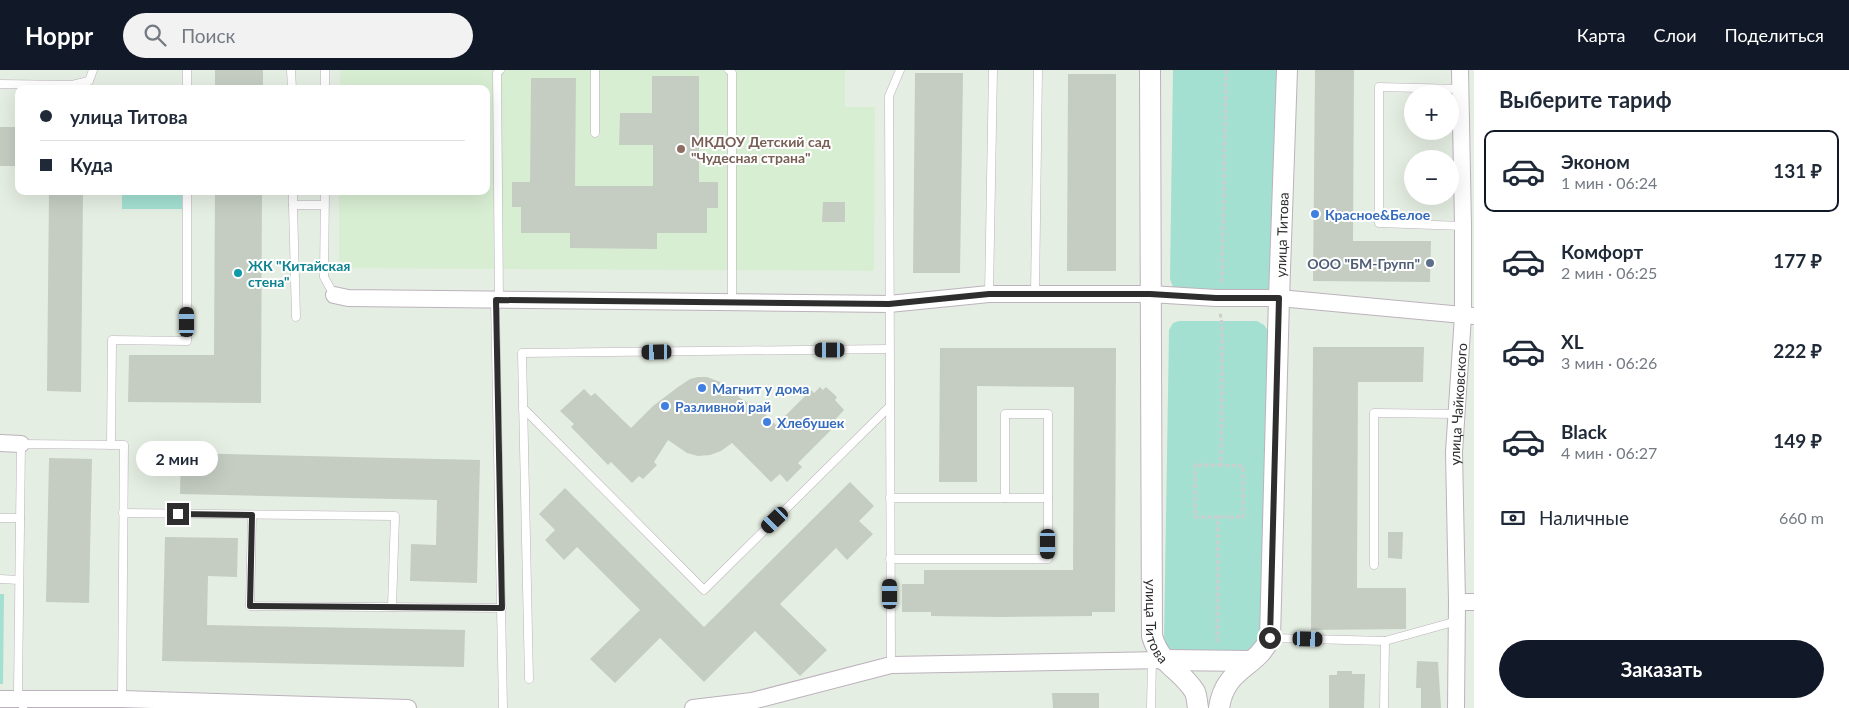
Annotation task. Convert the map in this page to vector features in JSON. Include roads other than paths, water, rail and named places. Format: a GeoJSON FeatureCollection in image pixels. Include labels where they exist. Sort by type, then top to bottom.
{"type":"FeatureCollection","features":[{"type":"Feature","properties":{"kind":"street","name":"улица Титова"},"geometry":{"type":"LineString","coordinates":[[1150,70],[1152,636],[1158,660],[1186,681],[1196,694],[1198,708]]}},
{"type":"Feature","properties":{"kind":"street","name":"улица Титова"},"geometry":{"type":"LineString","coordinates":[[1270,638],[1287,70]]}},
{"type":"Feature","properties":{"kind":"street","name":"улица Чайковского"},"geometry":{"type":"LineString","coordinates":[[1456,708],[1457,602],[1454,452],[1468,316],[1463,226],[1460,70]]}},
{"type":"Feature","properties":{"kind":"street"},"geometry":{"type":"LineString","coordinates":[[334,295],[348,298],[889,304],[989,294],[1150,294],[1216,298],[1279,298],[1468,316]]}},
{"type":"Feature","properties":{"kind":"street"},"geometry":{"type":"LineString","coordinates":[[0,443],[21,444]]}},
{"type":"Feature","properties":{"kind":"street"},"geometry":{"type":"LineString","coordinates":[[1457,602],[1474,602]]}},
{"type":"Feature","properties":{"kind":"street"},"geometry":{"type":"LineString","coordinates":[[1127,659],[1146,646],[1152,636]]}},
{"type":"Feature","properties":{"kind":"street"},"geometry":{"type":"LineString","coordinates":[[1219,708],[1226,685],[1234,674],[1260,654],[1270,638]]}},
{"type":"Feature","properties":{"kind":"street"},"geometry":{"type":"LineString","coordinates":[[693,708],[752,701],[891,665],[1127,659],[1252,661]]}},
{"type":"Feature","properties":{"kind":"street"},"geometry":{"type":"LineString","coordinates":[[0,699],[23,703],[122,699],[408,708]]}},
{"type":"Feature","properties":{"kind":"lane"},"geometry":{"type":"LineString","coordinates":[[0,84],[72,85],[89,81],[93,70]]}},
{"type":"Feature","properties":{"kind":"lane"},"geometry":{"type":"LineString","coordinates":[[187,70],[187,85]]}},
{"type":"Feature","properties":{"kind":"lane"},"geometry":{"type":"LineString","coordinates":[[291,70],[292,85]]}},
{"type":"Feature","properties":{"kind":"lane"},"geometry":{"type":"LineString","coordinates":[[325,70],[325,85]]}},
{"type":"Feature","properties":{"kind":"lane"},"geometry":{"type":"LineString","coordinates":[[500,70],[497,73],[497,300],[503,708]]}},
{"type":"Feature","properties":{"kind":"lane"},"geometry":{"type":"LineString","coordinates":[[594,70],[595,133]]}},
{"type":"Feature","properties":{"kind":"lane"},"geometry":{"type":"LineString","coordinates":[[729,70],[732,73],[732,302]]}},
{"type":"Feature","properties":{"kind":"lane"},"geometry":{"type":"LineString","coordinates":[[891,665],[888,349],[889,96],[900,70]]}},
{"type":"Feature","properties":{"kind":"lane"},"geometry":{"type":"LineString","coordinates":[[989,294],[993,70]]}},
{"type":"Feature","properties":{"kind":"lane"},"geometry":{"type":"LineString","coordinates":[[1035,294],[1038,70]]}},
{"type":"Feature","properties":{"kind":"lane"},"geometry":{"type":"LineString","coordinates":[[1460,89],[1379,87],[1379,223],[1463,226]]}},
{"type":"Feature","properties":{"kind":"lane"},"geometry":{"type":"LineString","coordinates":[[111,445],[112,340],[187,341],[187,195]]}},
{"type":"Feature","properties":{"kind":"lane"},"geometry":{"type":"LineString","coordinates":[[293,195],[296,317]]}},
{"type":"Feature","properties":{"kind":"lane"},"geometry":{"type":"LineString","coordinates":[[324,195],[324,277],[334,295]]}},
{"type":"Feature","properties":{"kind":"lane"},"geometry":{"type":"LineString","coordinates":[[293,205],[324,205]]}},
{"type":"Feature","properties":{"kind":"lane"},"geometry":{"type":"LineString","coordinates":[[529,679],[522,353],[888,349]]}},
{"type":"Feature","properties":{"kind":"lane"},"geometry":{"type":"LineString","coordinates":[[523,408],[704,590],[889,407]]}},
{"type":"Feature","properties":{"kind":"lane"},"geometry":{"type":"LineString","coordinates":[[1374,565],[1374,413],[1457,414]]}},
{"type":"Feature","properties":{"kind":"lane"},"geometry":{"type":"LineString","coordinates":[[890,559],[1048,559],[1048,414],[1006,414],[1006,498]]}},
{"type":"Feature","properties":{"kind":"lane"},"geometry":{"type":"LineString","coordinates":[[23,703],[18,691],[21,444],[124,445],[122,699]]}},
{"type":"Feature","properties":{"kind":"lane"},"geometry":{"type":"LineString","coordinates":[[890,498],[1048,498]]}},
{"type":"Feature","properties":{"kind":"lane"},"geometry":{"type":"LineString","coordinates":[[123,513],[395,516],[392,607]]}},
{"type":"Feature","properties":{"kind":"lane"},"geometry":{"type":"LineString","coordinates":[[252,515],[250,606],[502,608]]}},
{"type":"Feature","properties":{"kind":"lane"},"geometry":{"type":"LineString","coordinates":[[0,518],[20,518]]}},
{"type":"Feature","properties":{"kind":"lane"},"geometry":{"type":"LineString","coordinates":[[0,579],[19,580]]}},
{"type":"Feature","properties":{"kind":"lane"},"geometry":{"type":"LineString","coordinates":[[1270,638],[1385,641],[1457,621]]}},
{"type":"Feature","properties":{"kind":"lane"},"geometry":{"type":"LineString","coordinates":[[1384,708],[1385,641]]}},
{"type":"Feature","properties":{"kind":"lane"},"geometry":{"type":"LineString","coordinates":[[1151,708],[1158,660]]}},
{"type":"Feature","properties":{"kind":"place","name":"МКДОУ Детский сад \"Чудесная страна\""},"geometry":{"type":"Point","coordinates":[681,149]}},
{"type":"Feature","properties":{"kind":"place","name":"Красное&Белое"},"geometry":{"type":"Point","coordinates":[1315,214]}},
{"type":"Feature","properties":{"kind":"place","name":"ООО \"БМ-Групп\""},"geometry":{"type":"Point","coordinates":[1430,263]}},
{"type":"Feature","properties":{"kind":"place","name":"ЖК \"Китайская стена\""},"geometry":{"type":"Point","coordinates":[238,273]}},
{"type":"Feature","properties":{"kind":"place","name":"Магнит у дома"},"geometry":{"type":"Point","coordinates":[702,388]}},
{"type":"Feature","properties":{"kind":"place","name":"Разливной рай"},"geometry":{"type":"Point","coordinates":[665,406]}},
{"type":"Feature","properties":{"kind":"place","name":"Хлебушек"},"geometry":{"type":"Point","coordinates":[767,422]}}]}
